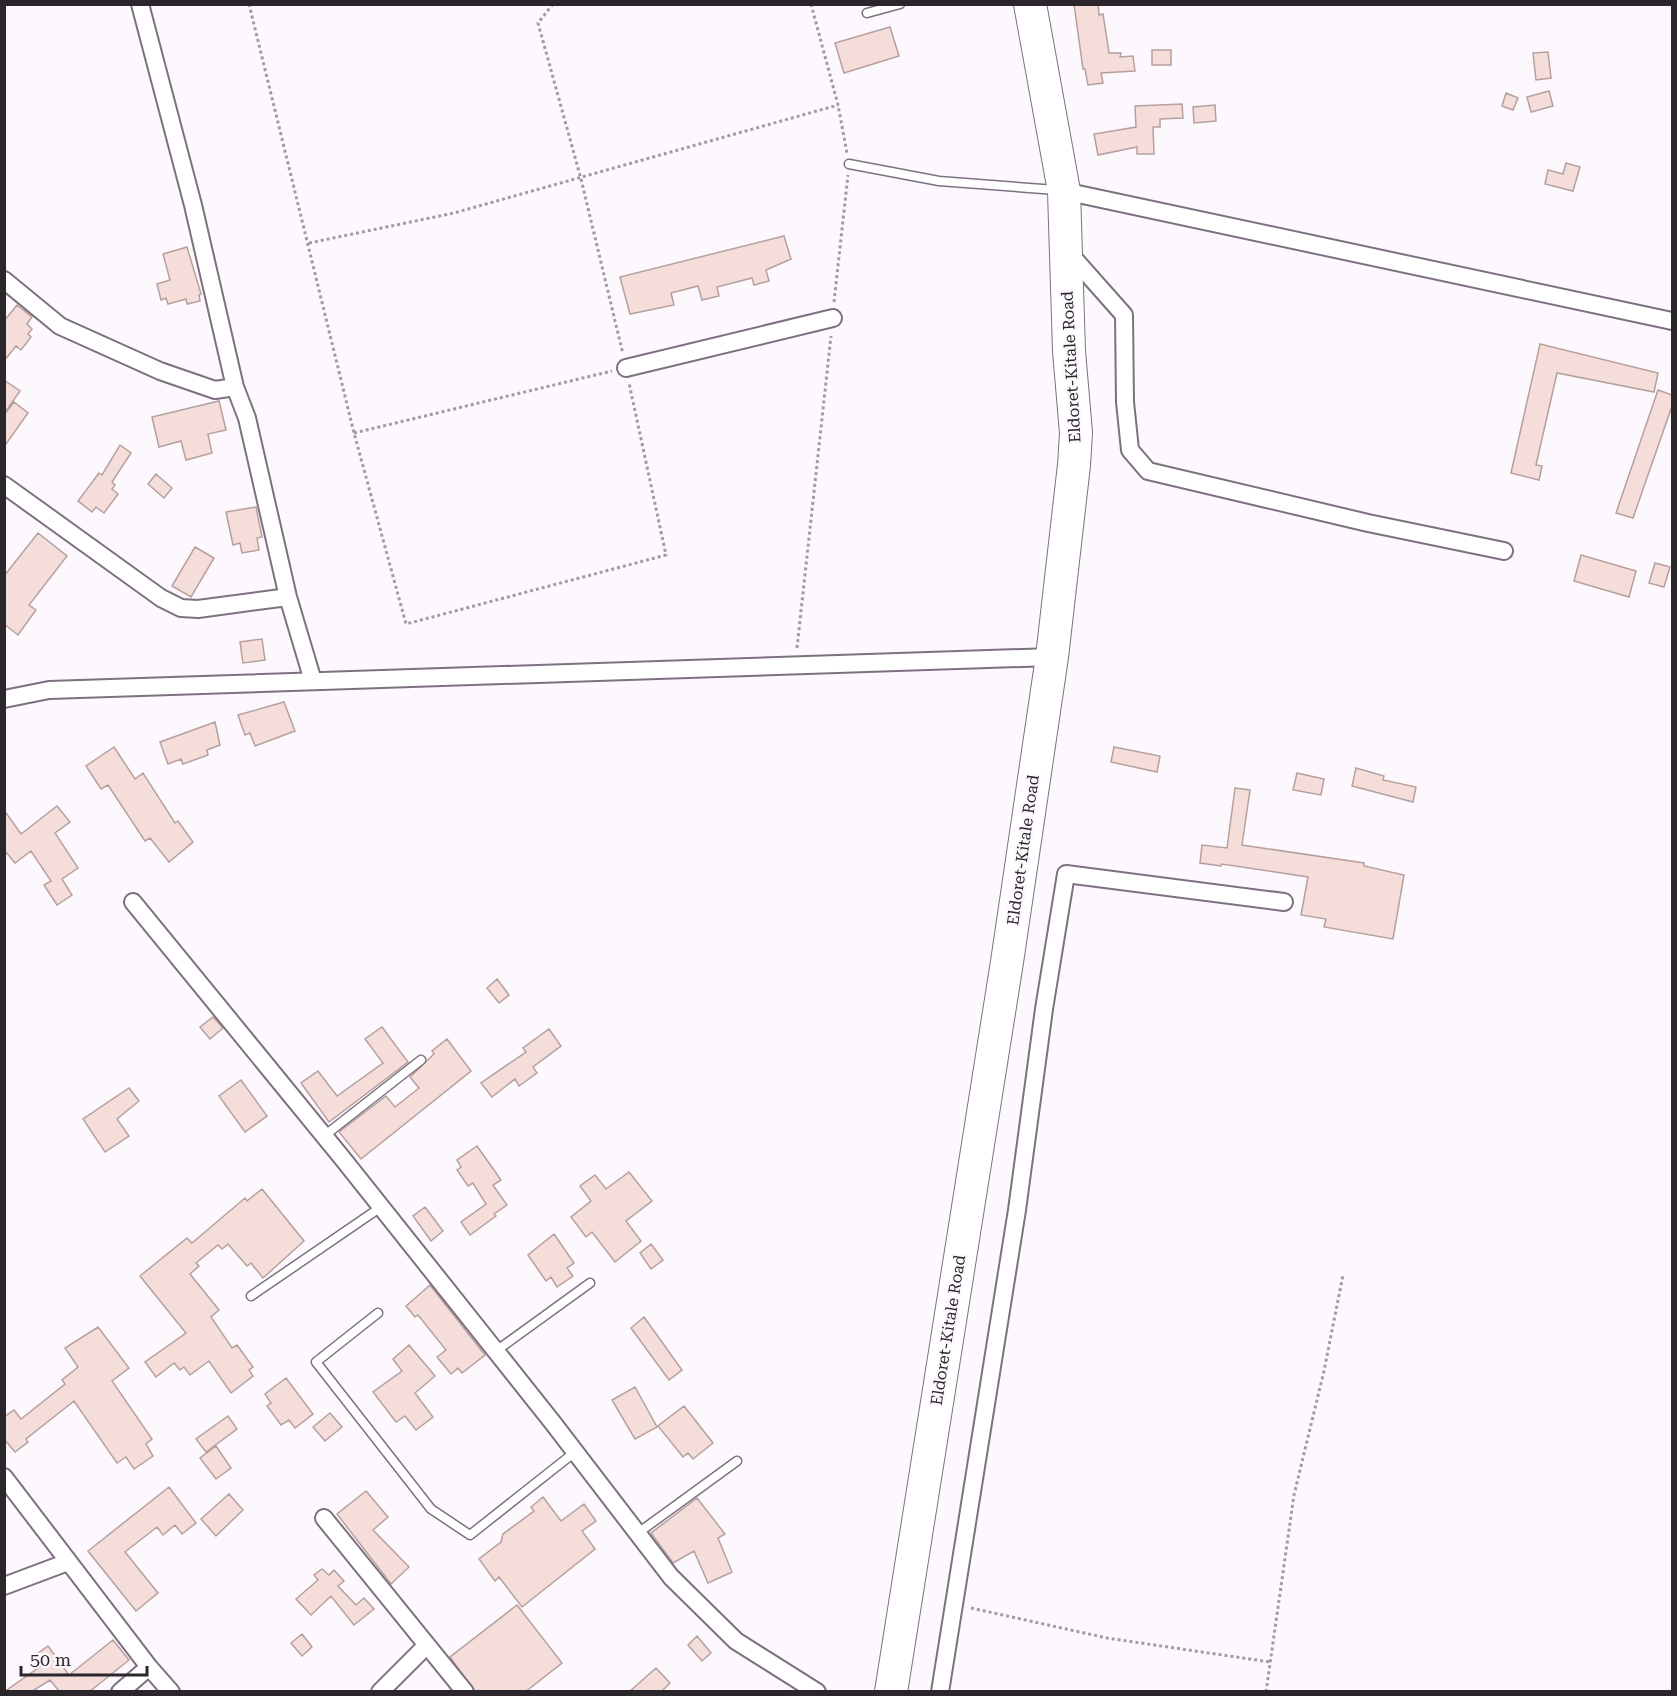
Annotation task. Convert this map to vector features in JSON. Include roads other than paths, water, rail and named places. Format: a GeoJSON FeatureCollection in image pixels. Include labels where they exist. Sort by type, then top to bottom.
{"type":"FeatureCollection","features":[{"type":"Feature","properties":{"kind":"highway","name":"Eldoret-Kitale Road"},"geometry":{"type":"LineString","coordinates":[[891,1692],[1007,962],[1052,657],[1076,433],[1064,191],[1030,4]]}},
{"type":"Feature","properties":{"kind":"street"},"geometry":{"type":"LineString","coordinates":[[140,4],[193,205],[235,387],[247,418],[288,597],[312,681]]}},
{"type":"Feature","properties":{"kind":"street"},"geometry":{"type":"LineString","coordinates":[[1064,191],[1672,321]]}},
{"type":"Feature","properties":{"kind":"street"},"geometry":{"type":"LineString","coordinates":[[1066,250],[1124,315],[1125,402],[1130,450],[1148,471],[1368,523],[1504,550]]}},
{"type":"Feature","properties":{"kind":"street"},"geometry":{"type":"LineString","coordinates":[[4,279],[60,326],[160,371],[215,390],[235,387]]}},
{"type":"Feature","properties":{"kind":"street"},"geometry":{"type":"LineString","coordinates":[[626,368],[832,318]]}},
{"type":"Feature","properties":{"kind":"street"},"geometry":{"type":"LineString","coordinates":[[4,485],[161,598],[181,608],[198,609],[288,597]]}},
{"type":"Feature","properties":{"kind":"street"},"geometry":{"type":"LineString","coordinates":[[6,696],[49,690],[1052,657]]}},
{"type":"Feature","properties":{"kind":"street"},"geometry":{"type":"LineString","coordinates":[[940,1692],[1017,1210],[1044,1009],[1066,874],[1284,902]]}},
{"type":"Feature","properties":{"kind":"street"},"geometry":{"type":"LineString","coordinates":[[133,902],[496,1351],[671,1577],[736,1641],[816,1692]]}},
{"type":"Feature","properties":{"kind":"street"},"geometry":{"type":"LineString","coordinates":[[4,1477],[149,1667],[171,1692]]}},
{"type":"Feature","properties":{"kind":"street"},"geometry":{"type":"LineString","coordinates":[[324,1518],[465,1692]]}},
{"type":"Feature","properties":{"kind":"street"},"geometry":{"type":"LineString","coordinates":[[4,1586],[68,1562]]}},
{"type":"Feature","properties":{"kind":"street"},"geometry":{"type":"LineString","coordinates":[[380,1692],[427,1645]]}},
{"type":"Feature","properties":{"kind":"street"},"geometry":{"type":"LineString","coordinates":[[120,1692],[149,1667]]}},
{"type":"Feature","properties":{"kind":"lane"},"geometry":{"type":"LineString","coordinates":[[867,13],[900,4]]}},
{"type":"Feature","properties":{"kind":"lane"},"geometry":{"type":"LineString","coordinates":[[849,164],[939,181],[1064,191]]}},
{"type":"Feature","properties":{"kind":"lane"},"geometry":{"type":"LineString","coordinates":[[324,1136],[421,1060]]}},
{"type":"Feature","properties":{"kind":"lane"},"geometry":{"type":"LineString","coordinates":[[251,1296],[381,1207]]}},
{"type":"Feature","properties":{"kind":"lane"},"geometry":{"type":"LineString","coordinates":[[496,1351],[590,1283]]}},
{"type":"Feature","properties":{"kind":"lane"},"geometry":{"type":"LineString","coordinates":[[378,1313],[316,1362],[430,1509],[470,1535],[575,1452]]}},
{"type":"Feature","properties":{"kind":"lane"},"geometry":{"type":"LineString","coordinates":[[638,1533],[737,1461]]}}]}
